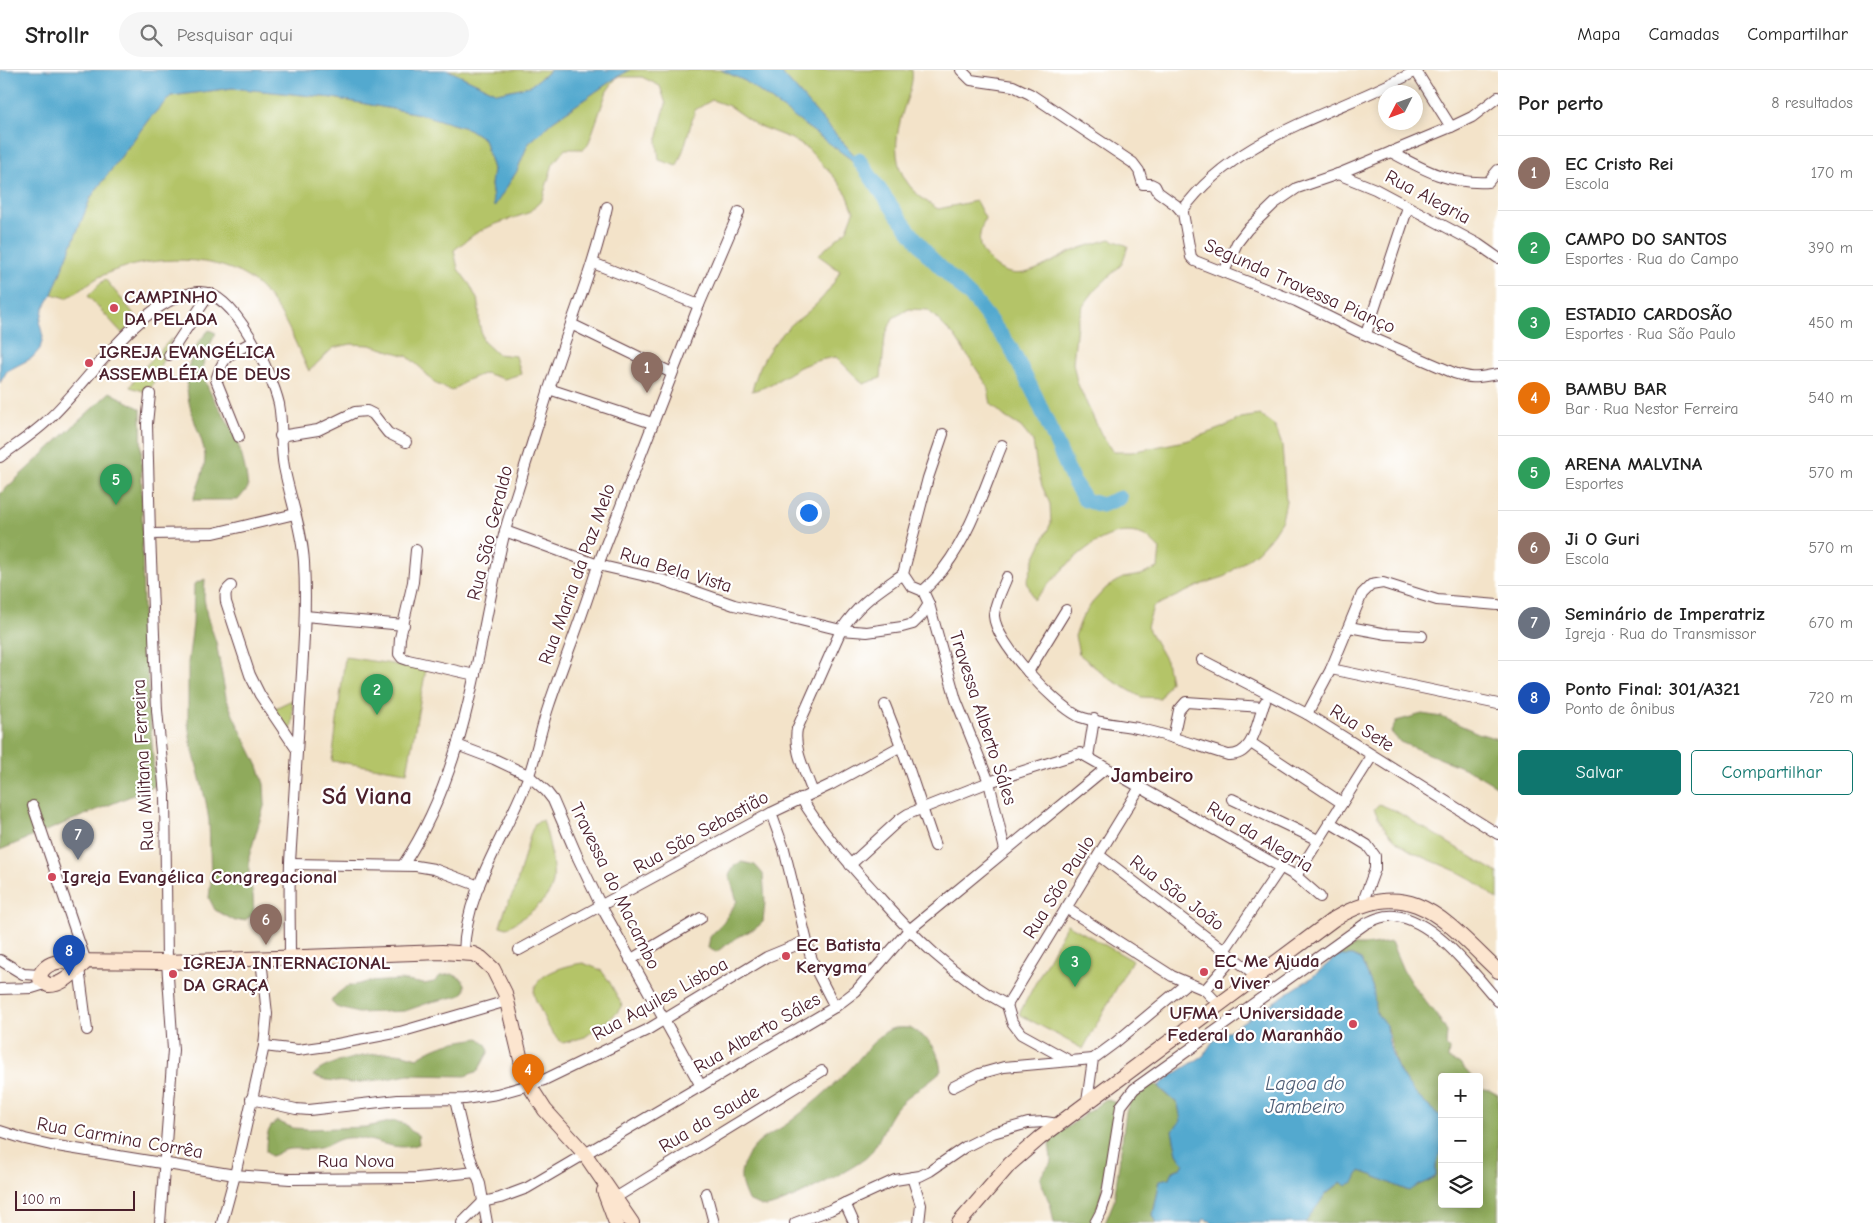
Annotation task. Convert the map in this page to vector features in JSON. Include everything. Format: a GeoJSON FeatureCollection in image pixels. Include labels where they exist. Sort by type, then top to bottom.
{"type":"FeatureCollection","features":[{"type":"Feature","properties":{"kind":"street"},"geometry":{"type":"LineString","coordinates":[[960,70],[971,80],[1013,86],[1030,94],[1133,163],[1139,171],[1143,184],[1155,186],[1158,192],[1176,204],[1182,211],[1200,189],[1243,154],[1287,130],[1417,71],[1451,127]]}},
{"type":"Feature","properties":{"kind":"street"},"geometry":{"type":"LineString","coordinates":[[1224,272],[1237,244],[1247,230],[1275,202],[1297,188],[1338,174],[1451,127],[1472,116],[1498,97]]}},
{"type":"Feature","properties":{"kind":"street"},"geometry":{"type":"LineString","coordinates":[[1391,152],[1422,169],[1446,179],[1473,183],[1488,182],[1498,188]]}},
{"type":"Feature","properties":{"kind":"street"},"geometry":{"type":"LineString","coordinates":[[1488,182],[1498,170]]}},
{"type":"Feature","properties":{"kind":"street","name":"Rua Alegria"},"geometry":{"type":"LineString","coordinates":[[1338,174],[1368,186],[1478,244],[1498,258]]}},
{"type":"Feature","properties":{"kind":"street","name":"Rua São Geraldo"},"geometry":{"type":"LineString","coordinates":[[403,865],[416,845],[433,810],[457,745],[475,675],[505,531],[549,389],[593,263],[607,207]]}},
{"type":"Feature","properties":{"kind":"street"},"geometry":{"type":"LineString","coordinates":[[1366,334],[1408,207]]}},
{"type":"Feature","properties":{"kind":"street","name":"Segunda Travessa Pianço"},"geometry":{"type":"LineString","coordinates":[[1182,211],[1192,259],[1296,301],[1366,334],[1469,378],[1498,374]]}},
{"type":"Feature","properties":{"kind":"street","name":"Rua Maria da Paz Melo"},"geometry":{"type":"LineString","coordinates":[[464,952],[466,925],[479,886],[528,775],[548,708],[598,565],[652,423],[739,212]]}},
{"type":"Feature","properties":{"kind":"street"},"geometry":{"type":"LineString","coordinates":[[593,263],[699,306]]}},
{"type":"Feature","properties":{"kind":"street"},"geometry":{"type":"LineString","coordinates":[[0,457],[49,420],[120,341],[167,302],[180,296],[200,292],[210,293],[226,304],[239,318],[266,369],[279,406],[283,464],[296,514],[304,560],[305,616],[290,864],[290,958]]}},
{"type":"Feature","properties":{"kind":"street"},"geometry":{"type":"LineString","coordinates":[[169,355],[210,293]]}},
{"type":"Feature","properties":{"kind":"street"},"geometry":{"type":"LineString","coordinates":[[571,324],[672,373]]}},
{"type":"Feature","properties":{"kind":"street"},"geometry":{"type":"LineString","coordinates":[[239,437],[216,380],[222,362],[231,354],[252,342]]}},
{"type":"Feature","properties":{"kind":"street"},"geometry":{"type":"LineString","coordinates":[[549,389],[652,423]]}},
{"type":"Feature","properties":{"kind":"street","name":"Rua Militana Ferreira"},"geometry":{"type":"LineString","coordinates":[[150,394],[147,424],[150,534],[157,710],[165,795],[168,962],[173,1050],[160,1223]]}},
{"type":"Feature","properties":{"kind":"street"},"geometry":{"type":"LineString","coordinates":[[280,436],[318,430],[355,412],[367,410],[373,414],[388,433],[406,442]]}},
{"type":"Feature","properties":{"kind":"street"},"geometry":{"type":"LineString","coordinates":[[813,793],[795,737],[797,729],[841,630],[867,599],[903,574],[928,478],[942,434]]}},
{"type":"Feature","properties":{"kind":"street"},"geometry":{"type":"LineString","coordinates":[[922,591],[944,569],[957,548],[1002,445]]}},
{"type":"Feature","properties":{"kind":"street"},"geometry":{"type":"LineString","coordinates":[[150,534],[214,533],[296,514]]}},
{"type":"Feature","properties":{"kind":"street","name":"Rua Bela Vista"},"geometry":{"type":"LineString","coordinates":[[505,531],[598,565],[663,580],[734,605],[780,614],[841,630],[867,632],[902,627],[912,624],[929,604]]}},
{"type":"Feature","properties":{"kind":"street"},"geometry":{"type":"LineString","coordinates":[[416,550],[413,582],[399,654],[402,658],[475,675]]}},
{"type":"Feature","properties":{"kind":"street","name":"Travessa Alberto Sáles"},"geometry":{"type":"LineString","coordinates":[[903,574],[911,586],[922,591],[929,604],[956,700],[989,782],[1004,850]]}},
{"type":"Feature","properties":{"kind":"street"},"geometry":{"type":"LineString","coordinates":[[1007,577],[994,611],[994,618],[998,629],[1028,672],[1057,702],[1079,716],[1138,728],[1228,755],[1235,755],[1248,747],[1268,694]]}},
{"type":"Feature","properties":{"kind":"street"},"geometry":{"type":"LineString","coordinates":[[1307,714],[1331,669],[1362,594],[1371,585],[1382,583],[1436,600],[1498,605]]}},
{"type":"Feature","properties":{"kind":"street"},"geometry":{"type":"LineString","coordinates":[[231,586],[226,590],[226,602],[246,666],[260,695],[297,751]]}},
{"type":"Feature","properties":{"kind":"street"},"geometry":{"type":"LineString","coordinates":[[1028,672],[1066,610]]}},
{"type":"Feature","properties":{"kind":"street"},"geometry":{"type":"LineString","coordinates":[[305,616],[404,625]]}},
{"type":"Feature","properties":{"kind":"street"},"geometry":{"type":"LineString","coordinates":[[1349,627],[1387,634],[1422,636]]}},
{"type":"Feature","properties":{"kind":"street","name":"Rua Sete"},"geometry":{"type":"LineString","coordinates":[[1202,660],[1307,714],[1498,834]]}},
{"type":"Feature","properties":{"kind":"street"},"geometry":{"type":"LineString","coordinates":[[1331,669],[1498,704]]}},
{"type":"Feature","properties":{"kind":"street"},"geometry":{"type":"LineString","coordinates":[[1173,738],[1179,710],[1186,702],[1263,707]]}},
{"type":"Feature","properties":{"kind":"street"},"geometry":{"type":"LineString","coordinates":[[885,705],[935,846]]}},
{"type":"Feature","properties":{"kind":"street"},"geometry":{"type":"LineString","coordinates":[[850,865],[899,820],[922,809],[989,782],[1080,753],[1088,757],[1094,719]]}},
{"type":"Feature","properties":{"kind":"street","name":"Travessa do Macambo"},"geometry":{"type":"LineString","coordinates":[[457,745],[494,759],[528,775],[546,790],[553,800],[601,906],[701,1086]]}},
{"type":"Feature","properties":{"kind":"street","name":"Rua São Sebastião"},"geometry":{"type":"LineString","coordinates":[[519,950],[771,813],[864,768],[901,746]]}},
{"type":"Feature","properties":{"kind":"street"},"geometry":{"type":"LineString","coordinates":[[1248,747],[1342,803]]}},
{"type":"Feature","properties":{"kind":"street"},"geometry":{"type":"LineString","coordinates":[[1296,876],[1372,756]]}},
{"type":"Feature","properties":{"kind":"street","name":"Rua da Alegria"},"geometry":{"type":"LineString","coordinates":[[1088,757],[1296,876],[1320,897]]}},
{"type":"Feature","properties":{"kind":"street","name":"Rua Alberto Sáles"},"geometry":{"type":"LineString","coordinates":[[462,1223],[483,1202],[527,1188],[835,1007],[856,991],[908,931],[1004,850],[1106,768]]}},
{"type":"Feature","properties":{"kind":"street","name":"Rua São Paulo"},"geometry":{"type":"LineString","coordinates":[[1006,1005],[1140,787]]}},
{"type":"Feature","properties":{"kind":"street"},"geometry":{"type":"LineString","coordinates":[[801,798],[824,832],[850,865],[908,931],[982,992],[1006,1005],[1012,1022],[1021,1034],[1071,1061]]}},
{"type":"Feature","properties":{"kind":"street"},"geometry":{"type":"LineString","coordinates":[[1232,799],[1318,840]]}},
{"type":"Feature","properties":{"kind":"street"},"geometry":{"type":"LineString","coordinates":[[33,806],[82,965],[87,1030]]}},
{"type":"Feature","properties":{"kind":"street"},"geometry":{"type":"LineString","coordinates":[[771,813],[784,849],[806,941],[815,968],[835,1007]]}},
{"type":"Feature","properties":{"kind":"street"},"geometry":{"type":"LineString","coordinates":[[1329,822],[1367,845],[1375,856],[1375,869],[1365,896],[1365,903]]}},
{"type":"Feature","properties":{"kind":"street","name":"Rua São João"},"geometry":{"type":"LineString","coordinates":[[1099,855],[1257,976]]}},
{"type":"Feature","properties":{"kind":"street"},"geometry":{"type":"LineString","coordinates":[[290,864],[403,865],[434,869],[479,886]]}},
{"type":"Feature","properties":{"kind":"street"},"geometry":{"type":"LineString","coordinates":[[1224,951],[1281,867]]}},
{"type":"Feature","properties":{"kind":"street"},"geometry":{"type":"LineString","coordinates":[[959,1223],[1010,1164],[1058,1124],[1350,909],[1365,903],[1387,900],[1420,905],[1440,916],[1498,971]]}},
{"type":"Feature","properties":{"kind":"street"},"geometry":{"type":"LineString","coordinates":[[1066,908],[1172,976],[1205,990],[1219,1005]]}},
{"type":"Feature","properties":{"kind":"street"},"geometry":{"type":"LineString","coordinates":[[1095,1223],[1107,1194],[1121,1106],[1134,1089],[1365,924],[1382,917],[1396,916],[1422,926],[1446,945],[1498,1001]]}},
{"type":"Feature","properties":{"kind":"street"},"geometry":{"type":"LineString","coordinates":[[630,960],[701,918]]}},
{"type":"Feature","properties":{"kind":"street","name":"Rua Aquiles Lisboa"},"geometry":{"type":"LineString","coordinates":[[251,1099],[302,1110],[398,1100],[455,1100],[497,1094],[529,1085],[544,1080],[609,1049],[663,1020],[767,957],[806,941]]}},
{"type":"Feature","properties":{"kind":"street"},"geometry":{"type":"LineString","coordinates":[[0,989],[32,988],[42,980],[45,968],[56,962],[82,965],[464,952],[481,958],[493,969],[507,1001],[529,1085],[545,1110],[584,1153],[632,1223]]}},
{"type":"Feature","properties":{"kind":"street"},"geometry":{"type":"LineString","coordinates":[[1205,990],[1233,958]]}},
{"type":"Feature","properties":{"kind":"street"},"geometry":{"type":"LineString","coordinates":[[222,1223],[235,1175],[264,1046],[267,1014],[261,959]]}},
{"type":"Feature","properties":{"kind":"street"},"geometry":{"type":"LineString","coordinates":[[0,960],[23,974],[55,985],[82,965]]}},
{"type":"Feature","properties":{"kind":"street"},"geometry":{"type":"LineString","coordinates":[[953,1087],[979,1074],[998,1068],[1093,1059],[1187,983]]}},
{"type":"Feature","properties":{"kind":"street"},"geometry":{"type":"LineString","coordinates":[[264,1046],[298,1050],[327,1046],[400,1032],[507,1001]]}},
{"type":"Feature","properties":{"kind":"street"},"geometry":{"type":"LineString","coordinates":[[1088,1102],[1093,1059]]}},
{"type":"Feature","properties":{"kind":"street","name":"Rua da Saude"},"geometry":{"type":"LineString","coordinates":[[615,1198],[822,1071]]}},
{"type":"Feature","properties":{"kind":"street"},"geometry":{"type":"LineString","coordinates":[[455,1100],[466,1146],[476,1172],[487,1223]]}},
{"type":"Feature","properties":{"kind":"street"},"geometry":{"type":"LineString","coordinates":[[795,1223],[895,1180],[930,1171],[965,1147],[993,1133],[1028,1123],[1045,1122],[1058,1124]]}},
{"type":"Feature","properties":{"kind":"street","name":"Rua Carmina Corrêa"},"geometry":{"type":"LineString","coordinates":[[0,1131],[51,1145],[235,1175]]}},
{"type":"Feature","properties":{"kind":"street"},"geometry":{"type":"LineString","coordinates":[[593,1167],[614,1222]]}},
{"type":"Feature","properties":{"kind":"street","name":"Rua Nova"},"geometry":{"type":"LineString","coordinates":[[235,1175],[290,1179],[348,1179],[417,1178],[476,1172]]}},
{"type":"Feature","properties":{"kind":"street"},"geometry":{"type":"LineString","coordinates":[[912,1177],[921,1205],[918,1223]]}},
{"type":"Feature","properties":{"kind":"street"},"geometry":{"type":"LineString","coordinates":[[706,1193],[714,1223]]}},
{"type":"Feature","properties":{"kind":"street"},"geometry":{"type":"LineString","coordinates":[[845,1203],[854,1223]]}},
{"type":"Feature","properties":{"kind":"green space"},"geometry":{"type":"Polygon","coordinates":[[[448,70],[551,70],[530,86],[497,93],[448,70]]]}},
{"type":"Feature","properties":{"kind":"green space"},"geometry":{"type":"Polygon","coordinates":[[[630,70],[721,70],[745,81],[870,173],[779,70],[912,70],[911,86],[899,127],[897,142],[900,168],[913,190],[938,209],[976,201],[985,218],[980,235],[980,245],[989,260],[1000,269],[1020,274],[1031,271],[1073,251],[1110,239],[1128,246],[1122,264],[1095,290],[1083,306],[1077,324],[1073,363],[1077,382],[1102,436],[1113,452],[1132,452],[1189,440],[1224,427],[1241,418],[1260,415],[1275,426],[1282,445],[1286,501],[1282,520],[1271,537],[1258,551],[1224,577],[1205,583],[1153,607],[1147,627],[1166,661],[1170,681],[1160,698],[1141,697],[1108,678],[1079,654],[1075,636],[1082,618],[1092,603],[1106,588],[1123,578],[1141,575],[1158,568],[1160,549],[1145,536],[1129,532],[1113,534],[1083,551],[1034,600],[1027,582],[1034,559],[1051,523],[1050,504],[1037,468],[1033,442],[1021,427],[1005,417],[991,404],[987,385],[955,337],[928,310],[909,309],[893,318],[885,336],[881,378],[863,384],[836,357],[798,368],[770,384],[752,391],[757,373],[775,342],[791,325],[819,301],[829,290],[840,271],[818,255],[847,230],[854,212],[847,194],[808,149],[792,139],[756,125],[729,106],[712,100],[695,110],[677,166],[659,160],[657,141],[666,104],[660,86],[642,77],[617,77],[630,70]]]}},
{"type":"Feature","properties":{"kind":"green space"},"geometry":{"type":"Polygon","coordinates":[[[617,77],[607,91],[588,145],[584,149],[565,149],[553,164],[542,200],[528,213],[476,233],[454,250],[458,269],[470,285],[479,303],[479,322],[483,341],[497,354],[516,356],[521,374],[504,379],[485,373],[467,380],[452,391],[434,383],[407,356],[370,345],[351,344],[333,348],[309,371],[284,320],[265,293],[247,277],[231,269],[213,264],[173,260],[134,265],[99,277],[67,298],[52,294],[91,197],[149,119],[171,96],[233,88],[333,98],[420,114],[469,129],[484,139],[493,169],[491,185],[494,206],[517,171],[528,144],[553,121],[617,77]]]}},
{"type":"Feature","properties":{"kind":"green space","name":"CAMPINHO DA PELADA"},"geometry":{"type":"Polygon","coordinates":[[[105,279],[138,319],[122,333],[88,296],[105,279]]]}},
{"type":"Feature","properties":{"kind":"green space"},"geometry":{"type":"Polygon","coordinates":[[[209,330],[216,333],[204,360],[204,376],[210,393],[233,432],[243,459],[248,488],[238,500],[193,500],[203,473],[205,456],[190,407],[187,383],[188,372],[194,350],[209,330]]]}},
{"type":"Feature","properties":{"kind":"green space"},"geometry":{"type":"Polygon","coordinates":[[[172,338],[149,393],[130,387],[138,374],[172,338]]]}},
{"type":"Feature","properties":{"kind":"green space"},"geometry":{"type":"Polygon","coordinates":[[[110,392],[141,409],[143,612],[155,786],[0,850],[0,494],[110,392]]]}},
{"type":"Feature","properties":{"kind":"green space"},"geometry":{"type":"Polygon","coordinates":[[[205,579],[204,598],[207,616],[216,642],[226,697],[258,766],[264,784],[265,803],[249,857],[249,877],[253,895],[254,914],[245,920],[235,921],[215,910],[209,898],[211,879],[209,821],[188,723],[188,663],[193,624],[194,584],[205,579]]]}},
{"type":"Feature","properties":{"kind":"green space"},"geometry":{"type":"Polygon","coordinates":[[[345,657],[426,669],[407,772],[332,761],[345,657]]]}},
{"type":"Feature","properties":{"kind":"green space"},"geometry":{"type":"Polygon","coordinates":[[[292,700],[293,720],[288,742],[271,710],[292,700]]]}},
{"type":"Feature","properties":{"kind":"green space"},"geometry":{"type":"Polygon","coordinates":[[[1422,714],[1442,717],[1478,733],[1498,739],[1498,787],[1473,772],[1400,742],[1391,732],[1396,721],[1422,714]]]}},
{"type":"Feature","properties":{"kind":"green space"},"geometry":{"type":"Polygon","coordinates":[[[1379,804],[1396,811],[1498,873],[1498,901],[1468,877],[1412,852],[1401,845],[1382,824],[1374,809],[1379,804]]]}},
{"type":"Feature","properties":{"kind":"green space"},"geometry":{"type":"Polygon","coordinates":[[[543,820],[552,859],[553,882],[551,889],[541,903],[527,914],[507,928],[500,926],[506,907],[515,890],[530,835],[535,823],[543,820]]]}},
{"type":"Feature","properties":{"kind":"green space"},"geometry":{"type":"Polygon","coordinates":[[[742,862],[755,865],[763,874],[765,902],[763,922],[716,952],[708,948],[710,937],[724,921],[737,901],[729,875],[735,865],[742,862]]]}},
{"type":"Feature","properties":{"kind":"green space"},"geometry":{"type":"Polygon","coordinates":[[[1067,924],[1132,960],[1083,1049],[1019,1014],[1067,924]]]}},
{"type":"Feature","properties":{"kind":"green space"},"geometry":{"type":"Polygon","coordinates":[[[1391,942],[1411,983],[1447,1032],[1448,1059],[1459,1063],[1468,1073],[1438,1073],[1438,1115],[1411,1091],[1396,1065],[1387,1025],[1381,1021],[1374,1010],[1373,988],[1361,960],[1352,956],[1337,956],[1356,945],[1391,942]]]}},
{"type":"Feature","properties":{"kind":"green space"},"geometry":{"type":"Polygon","coordinates":[[[583,963],[601,970],[622,1005],[617,1013],[585,1037],[563,1043],[552,1033],[545,1021],[535,998],[535,986],[553,971],[583,963]]]}},
{"type":"Feature","properties":{"kind":"green space"},"geometry":{"type":"Polygon","coordinates":[[[452,974],[462,979],[465,984],[465,991],[459,996],[431,1002],[405,1011],[358,1013],[336,1007],[331,1001],[346,987],[368,982],[402,980],[424,984],[434,982],[440,976],[452,974]]]}},
{"type":"Feature","properties":{"kind":"green space"},"geometry":{"type":"Polygon","coordinates":[[[893,1028],[910,1028],[932,1045],[938,1055],[941,1071],[897,1107],[868,1156],[835,1177],[786,1201],[764,1207],[748,1200],[742,1185],[741,1171],[753,1148],[818,1099],[885,1032],[893,1028]]]}},
{"type":"Feature","properties":{"kind":"green space"},"geometry":{"type":"Polygon","coordinates":[[[479,1038],[486,1044],[489,1051],[478,1071],[465,1076],[408,1075],[352,1083],[313,1076],[327,1066],[351,1058],[394,1053],[417,1058],[440,1046],[479,1038]]]}},
{"type":"Feature","properties":{"kind":"green space"},"geometry":{"type":"Polygon","coordinates":[[[1150,1080],[1178,1104],[1182,1121],[1172,1131],[1177,1153],[1184,1164],[1181,1168],[1173,1171],[1170,1178],[1160,1180],[1153,1214],[1157,1223],[1105,1223],[1114,1201],[1126,1112],[1131,1097],[1150,1080]]]}},
{"type":"Feature","properties":{"kind":"green space"},"geometry":{"type":"Polygon","coordinates":[[[1483,1089],[1498,1095],[1498,1223],[1305,1223],[1309,1214],[1321,1199],[1360,1171],[1408,1191],[1436,1176],[1438,1159],[1438,1208],[1483,1208],[1483,1089]]]}},
{"type":"Feature","properties":{"kind":"green space"},"geometry":{"type":"Polygon","coordinates":[[[1106,1099],[1116,1103],[1104,1182],[1096,1212],[1090,1223],[1054,1223],[1051,1207],[1040,1179],[1051,1161],[1051,1139],[1106,1099]]]}},
{"type":"Feature","properties":{"kind":"green space"},"geometry":{"type":"Polygon","coordinates":[[[277,1121],[293,1128],[309,1129],[366,1127],[395,1121],[405,1124],[412,1132],[418,1135],[419,1144],[400,1147],[365,1139],[346,1138],[320,1148],[289,1149],[271,1156],[266,1152],[267,1139],[271,1127],[277,1121]]]}},
{"type":"Feature","properties":{"kind":"water"},"geometry":{"type":"Polygon","coordinates":[[[0,70],[448,70],[497,93],[530,86],[551,70],[630,70],[553,121],[528,144],[517,171],[494,207],[491,185],[493,169],[484,139],[469,129],[420,114],[333,98],[233,88],[171,96],[149,119],[91,197],[52,294],[43,310],[40,324],[43,337],[40,349],[32,358],[7,371],[0,383],[0,70]]]}},
{"type":"Feature","properties":{"kind":"water"},"geometry":{"type":"Polygon","coordinates":[[[721,70],[779,70],[872,175],[745,81],[721,70]]]}},
{"type":"Feature","properties":{"kind":"water","name":"Lagoa do Jambeiro"},"geometry":{"type":"Polygon","coordinates":[[[1337,956],[1352,956],[1361,960],[1374,992],[1376,1011],[1381,1020],[1387,1025],[1392,1053],[1403,1078],[1420,1099],[1438,1114],[1436,1176],[1409,1191],[1360,1171],[1355,1181],[1346,1186],[1341,1182],[1326,1194],[1305,1223],[1215,1223],[1204,1219],[1202,1223],[1157,1223],[1153,1215],[1160,1180],[1170,1178],[1173,1171],[1181,1168],[1184,1164],[1177,1153],[1172,1131],[1181,1121],[1178,1104],[1158,1086],[1203,1056],[1213,1041],[1311,978],[1337,956]]]}},
{"type":"Feature","properties":{"kind":"waterway"},"geometry":{"type":"LineString","coordinates":[[859,160],[929,256],[975,301],[1009,345],[1036,397],[1073,481],[1085,500],[1102,505],[1120,498]]}},
{"type":"Feature","properties":{"kind":"place","name":"CAMPINHO DA PELADA"},"geometry":{"type":"Point","coordinates":[114,308]}},
{"type":"Feature","properties":{"kind":"place","name":"IGREJA EVANGÉLICA ASSEMBLÉIA DE DEUS"},"geometry":{"type":"Point","coordinates":[89,363]}},
{"type":"Feature","properties":{"kind":"place","name":"EC Cristo Rei"},"geometry":{"type":"Point","coordinates":[647,393]}},
{"type":"Feature","properties":{"kind":"place","name":"ARENA MALVINA"},"geometry":{"type":"Point","coordinates":[116,505]}},
{"type":"Feature","properties":{"kind":"place","name":"CAMPO DO SANTOS"},"geometry":{"type":"Point","coordinates":[377,715]}},
{"type":"Feature","properties":{"kind":"place","name":"Seminário de Imperatriz"},"geometry":{"type":"Point","coordinates":[78,860]}},
{"type":"Feature","properties":{"kind":"place","name":"Igreja Evangélica Congregacional"},"geometry":{"type":"Point","coordinates":[52,877]}},
{"type":"Feature","properties":{"kind":"place","name":"Ji O Guri"},"geometry":{"type":"Point","coordinates":[266,945]}},
{"type":"Feature","properties":{"kind":"place","name":"EC Batista Kerygma"},"geometry":{"type":"Point","coordinates":[786,956]}},
{"type":"Feature","properties":{"kind":"place","name":"EC Me Ajuda a Viver"},"geometry":{"type":"Point","coordinates":[1204,972]}},
{"type":"Feature","properties":{"kind":"place","name":"IGREJA INTERNACIONAL DA GRAÇA"},"geometry":{"type":"Point","coordinates":[173,974]}},
{"type":"Feature","properties":{"kind":"place","name":"Ponto Final: 301/A321"},"geometry":{"type":"Point","coordinates":[69,976]}},
{"type":"Feature","properties":{"kind":"place","name":"ESTADIO CARDOSÃO"},"geometry":{"type":"Point","coordinates":[1075,987]}},
{"type":"Feature","properties":{"kind":"place","name":"UFMA - Universidade Federal do Maranhão"},"geometry":{"type":"Point","coordinates":[1353,1024]}},
{"type":"Feature","properties":{"kind":"place","name":"BAMBU BAR"},"geometry":{"type":"Point","coordinates":[528,1095]}},
{"type":"Feature","properties":{"kind":"district","name":"Jambeiro"},"geometry":{"type":"Point","coordinates":[1152,775]}},
{"type":"Feature","properties":{"kind":"district","name":"Sá Viana"},"geometry":{"type":"Point","coordinates":[367,796]}}]}
